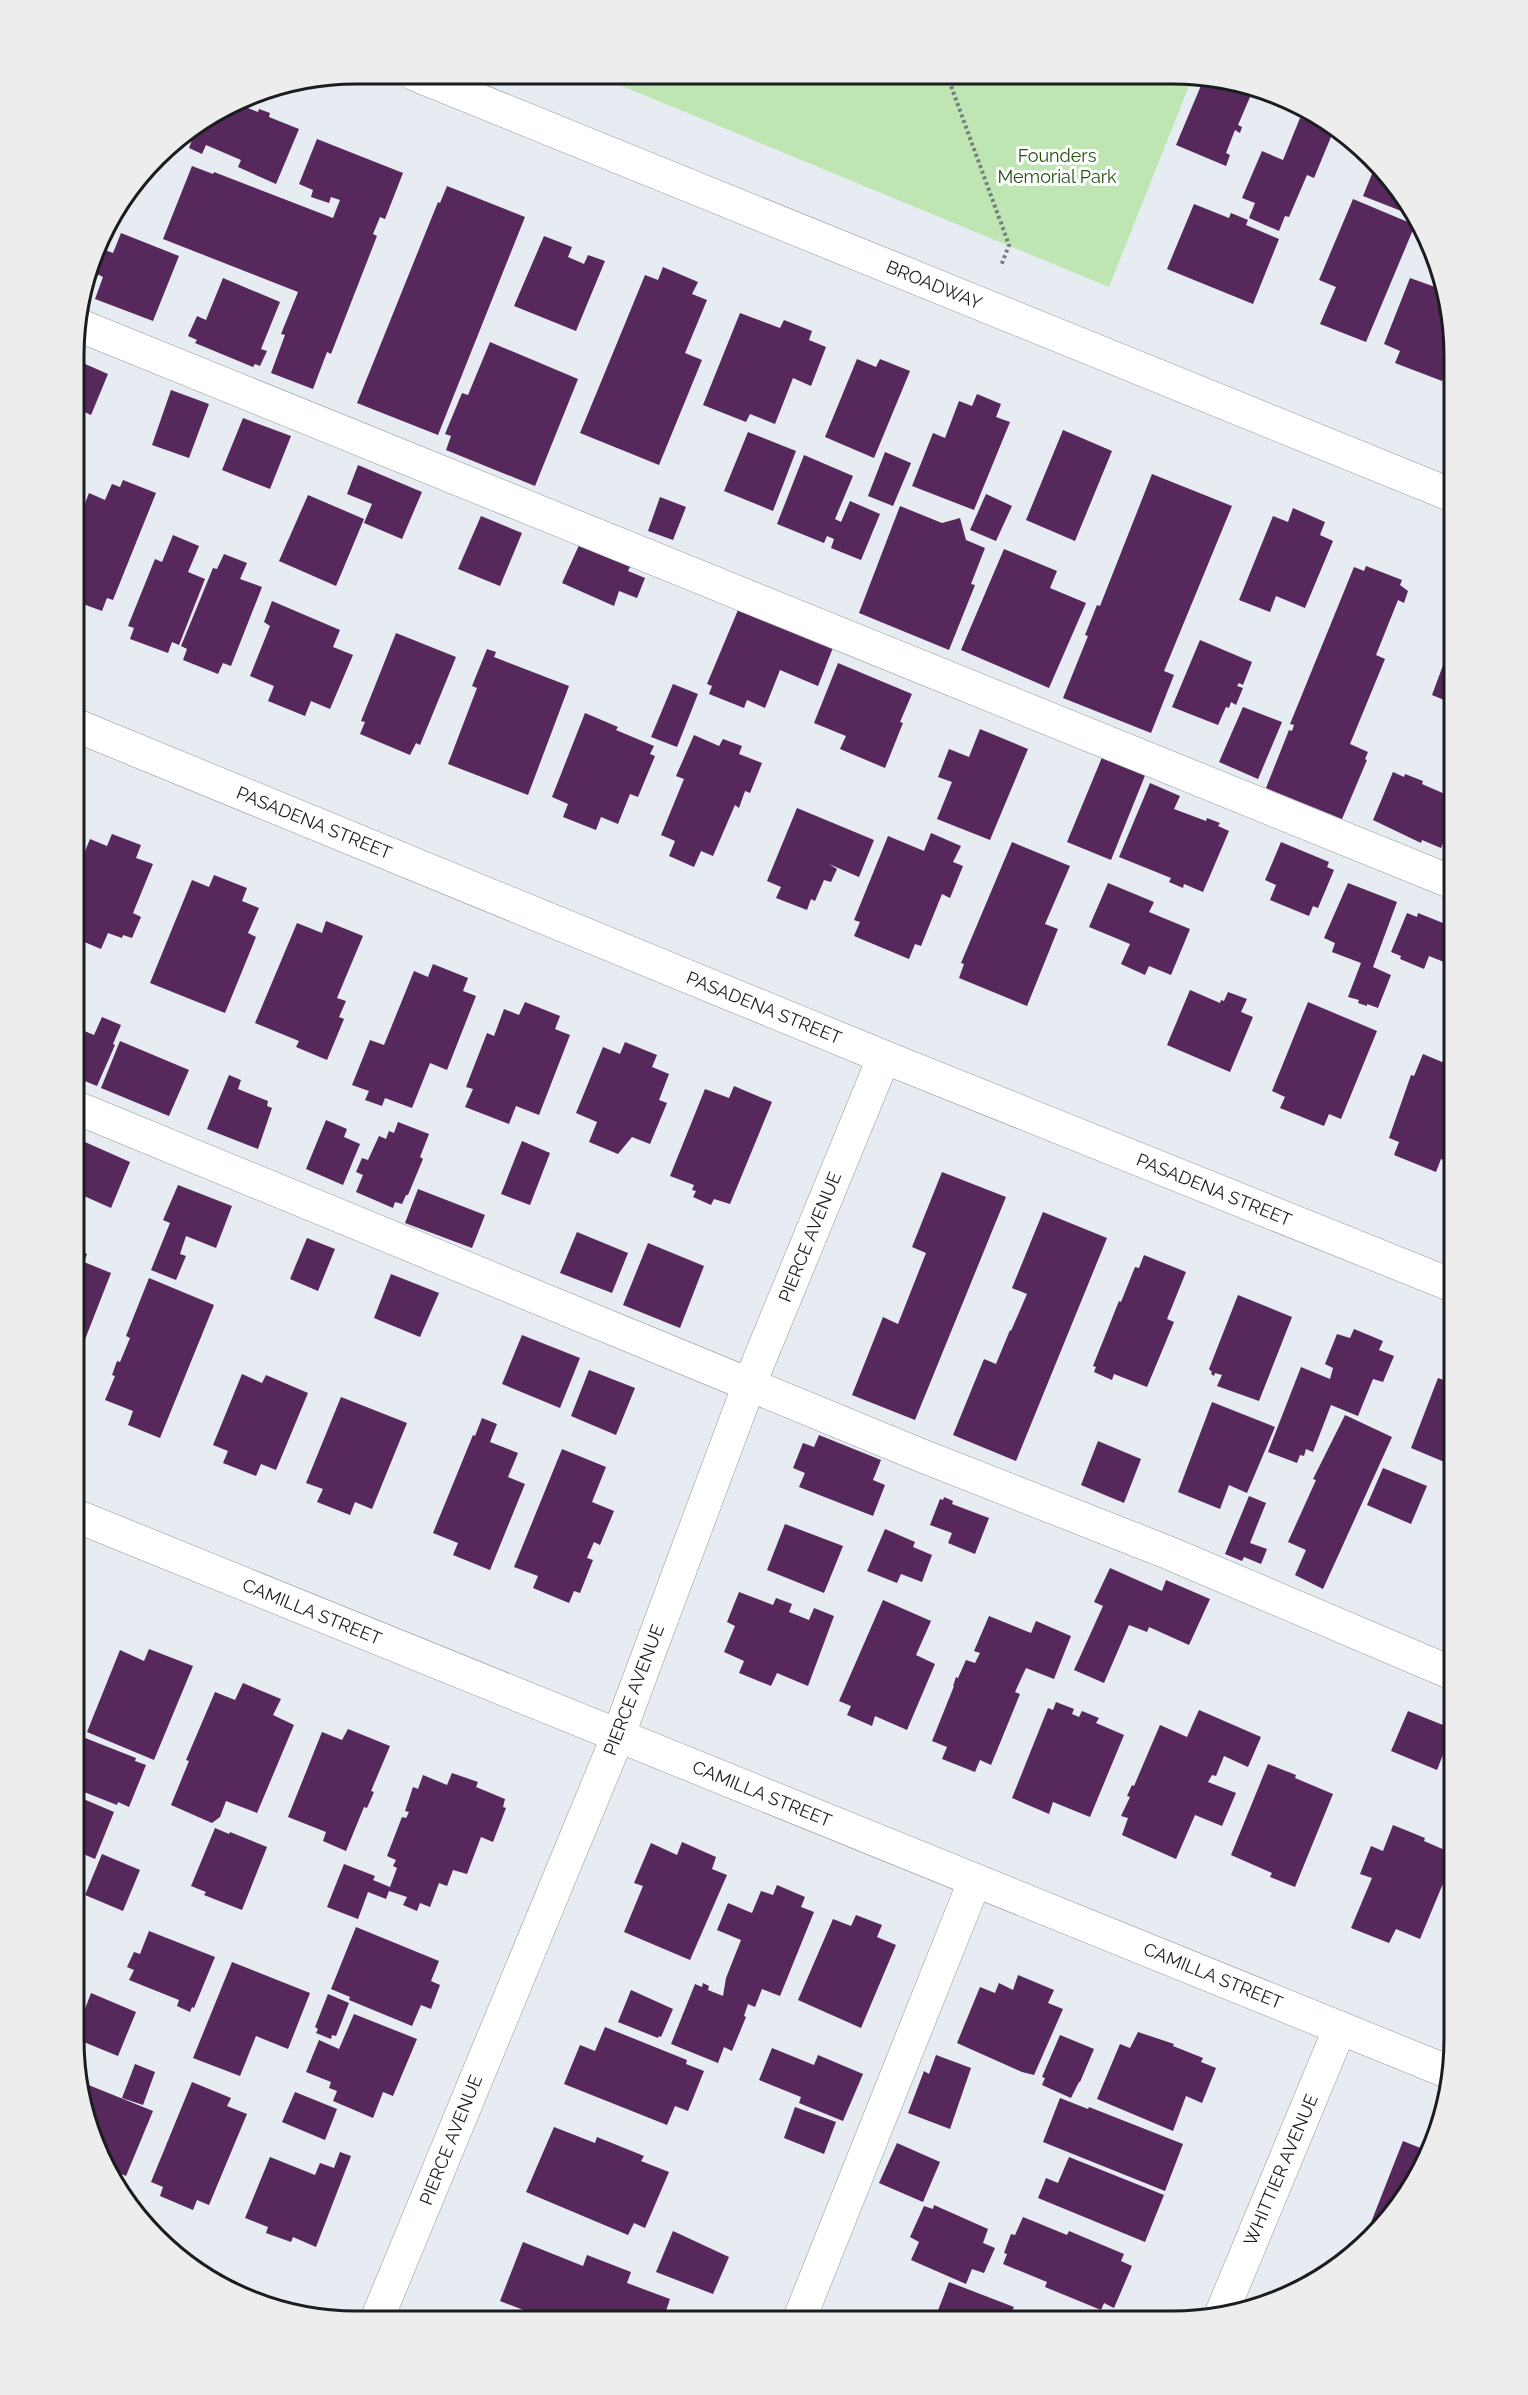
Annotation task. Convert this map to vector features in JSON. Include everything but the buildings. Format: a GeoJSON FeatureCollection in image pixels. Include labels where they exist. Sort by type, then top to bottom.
{"type":"FeatureCollection","features":[{"type":"Feature","properties":{"kind":"street","name":"BROADWAY"},"geometry":{"type":"LineString","coordinates":[[439,84],[1444,492]]}},
{"type":"Feature","properties":{"kind":"street"},"geometry":{"type":"LineString","coordinates":[[86,328],[1444,879]]}},
{"type":"Feature","properties":{"kind":"street","name":"PASADENA STREET"},"geometry":{"type":"LineString","coordinates":[[84,729],[884,1057],[1444,1282]]}},
{"type":"Feature","properties":{"kind":"street","name":"PIERCE AVENUE"},"geometry":{"type":"LineString","coordinates":[[380,2311],[618,1736],[749,1384],[884,1057]]}},
{"type":"Feature","properties":{"kind":"street"},"geometry":{"type":"LineString","coordinates":[[84,1111],[749,1384],[1169,1553],[1444,1670]]}},
{"type":"Feature","properties":{"kind":"street","name":"CAMILLA STREET"},"geometry":{"type":"LineString","coordinates":[[84,1519],[1442,2069]]}},
{"type":"Feature","properties":{"kind":"street"},"geometry":{"type":"LineString","coordinates":[[803,2311],[975,1880]]}},
{"type":"Feature","properties":{"kind":"street","name":"WHITTIER AVENUE"},"geometry":{"type":"LineString","coordinates":[[1224,2306],[1340,2028]]}},
{"type":"Feature","properties":{"kind":"path"},"geometry":{"type":"LineString","coordinates":[[950,84],[1009,245],[986,306]]}},
{"type":"Feature","properties":{"kind":"green space","name":"Founders Memorial Park"},"geometry":{"type":"Polygon","coordinates":[[[617,84],[1189,85],[1109,287],[617,84]]]}}]}
